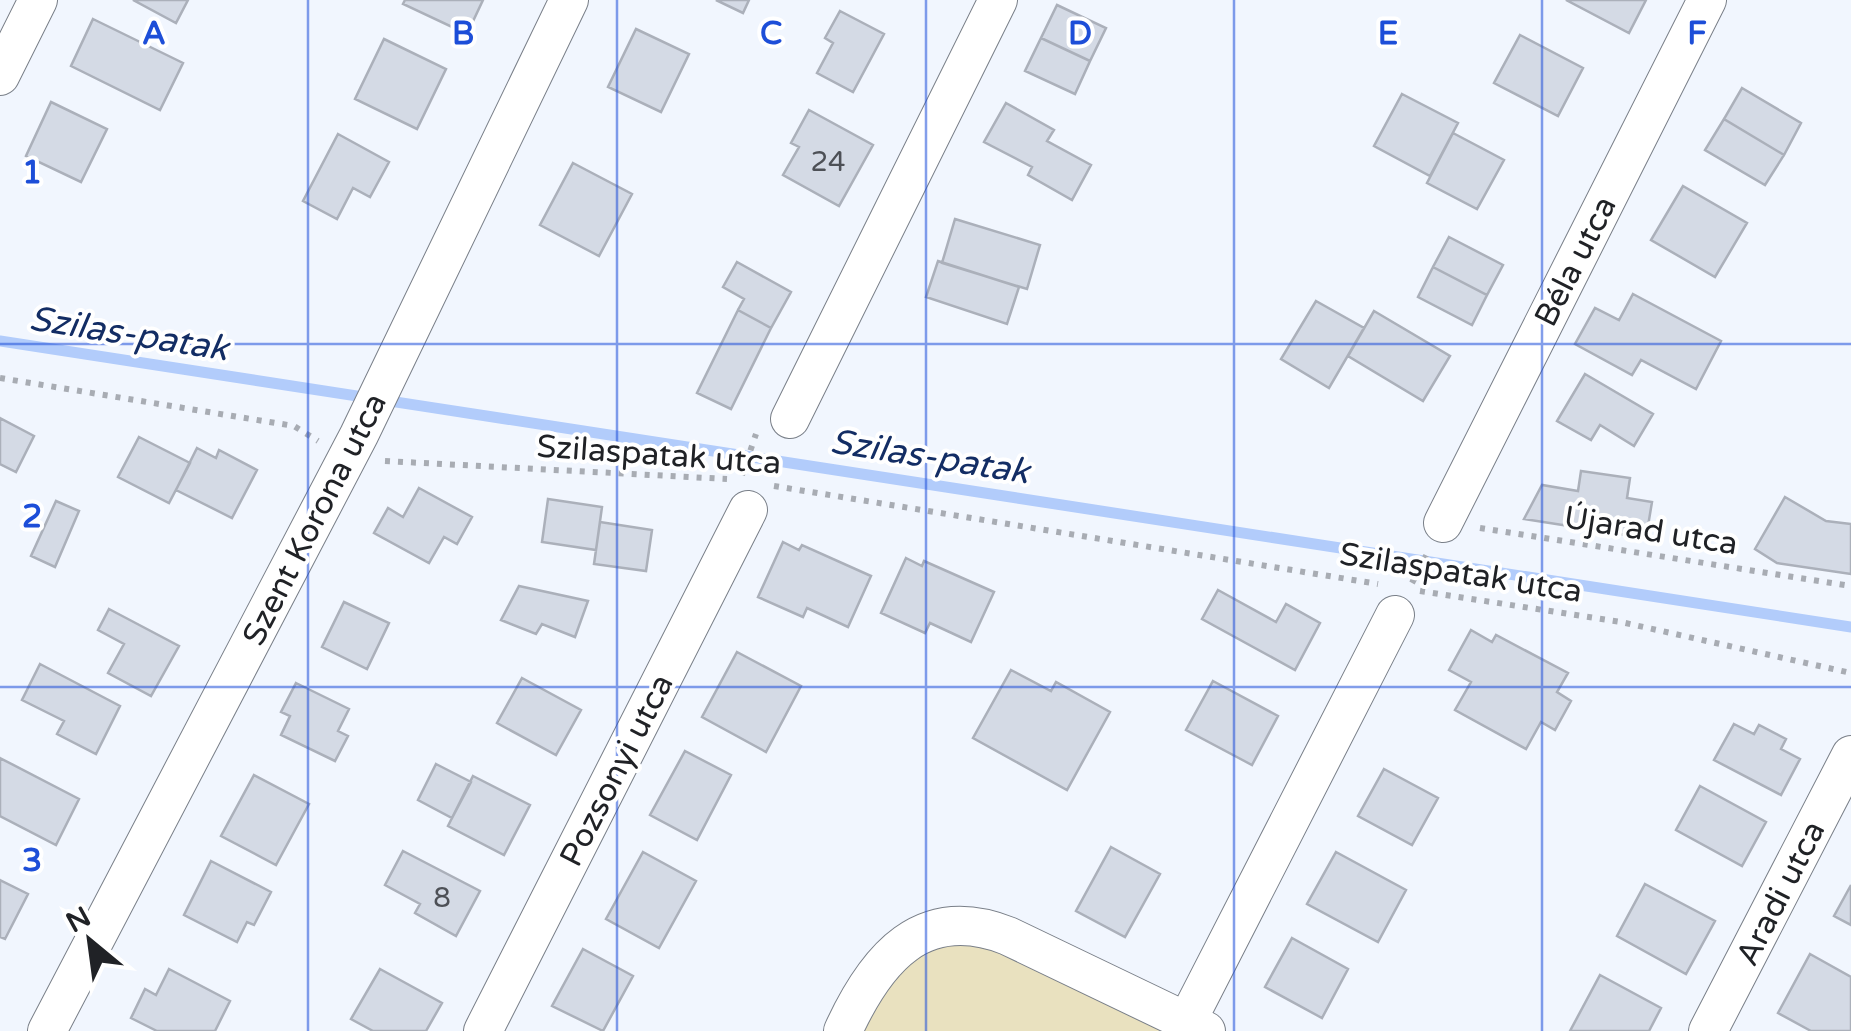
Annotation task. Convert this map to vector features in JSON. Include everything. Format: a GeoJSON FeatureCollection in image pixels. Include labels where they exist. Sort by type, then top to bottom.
{"type":"FeatureCollection","features":[{"type":"Feature","properties":{"kind":"street"},"geometry":{"type":"LineString","coordinates":[[0,76],[38,0]]}},
{"type":"Feature","properties":{"kind":"street","name":"Szent Korona utca"},"geometry":{"type":"LineString","coordinates":[[47,1031],[353,447],[569,0]]}},
{"type":"Feature","properties":{"kind":"street"},"geometry":{"type":"LineString","coordinates":[[773,426],[998,0]]}},
{"type":"Feature","properties":{"kind":"street","name":"Béla utca"},"geometry":{"type":"LineString","coordinates":[[1438,532],[1707,0]]}},
{"type":"Feature","properties":{"kind":"street","name":"Pozsonyi utca"},"geometry":{"type":"LineString","coordinates":[[483,1031],[749,491]]}},
{"type":"Feature","properties":{"kind":"street"},"geometry":{"type":"LineString","coordinates":[[843,1031],[870,978],[888,958],[906,942],[954,925],[981,926],[1008,936],[1196,1026],[1397,597]]}},
{"type":"Feature","properties":{"kind":"street","name":"Aradi utca"},"geometry":{"type":"LineString","coordinates":[[1708,1031],[1851,755]]}},
{"type":"Feature","properties":{"kind":"path","name":"Szilaspatak utca"},"geometry":{"type":"LineString","coordinates":[[0,378],[294,426],[353,447],[749,491],[1397,597],[1621,622],[1851,673]]}},
{"type":"Feature","properties":{"kind":"path"},"geometry":{"type":"LineString","coordinates":[[749,491],[773,426]]}},
{"type":"Feature","properties":{"kind":"path"},"geometry":{"type":"LineString","coordinates":[[1397,597],[1438,532]]}},
{"type":"Feature","properties":{"kind":"path","name":"Újarad utca"},"geometry":{"type":"LineString","coordinates":[[1438,532],[1851,586]]}},
{"type":"Feature","properties":{"kind":"shaded area"},"geometry":{"type":"Polygon","coordinates":[[[954,925],[1206,1031],[843,1031],[855,1004],[954,925]]]}},
{"type":"Feature","properties":{"kind":"building"},"geometry":{"type":"Polygon","coordinates":[[[133,0],[188,0],[176,23],[133,0]]]}},
{"type":"Feature","properties":{"kind":"building"},"geometry":{"type":"Polygon","coordinates":[[[405,0],[483,0],[467,34],[403,4],[405,0]]]}},
{"type":"Feature","properties":{"kind":"building"},"geometry":{"type":"Polygon","coordinates":[[[716,0],[749,0],[743,13],[716,0]]]}},
{"type":"Feature","properties":{"kind":"building"},"geometry":{"type":"Polygon","coordinates":[[[1566,0],[1646,0],[1629,33],[1566,0]]]}},
{"type":"Feature","properties":{"kind":"building"},"geometry":{"type":"Polygon","coordinates":[[[1057,5],[1106,28],[1090,61],[1041,38],[1057,5]]]}},
{"type":"Feature","properties":{"kind":"building"},"geometry":{"type":"Polygon","coordinates":[[[840,11],[884,34],[853,92],[817,73],[833,43],[825,38],[840,11]]]}},
{"type":"Feature","properties":{"kind":"building"},"geometry":{"type":"Polygon","coordinates":[[[93,19],[183,63],[160,110],[71,66],[93,19]]]}},
{"type":"Feature","properties":{"kind":"building"},"geometry":{"type":"Polygon","coordinates":[[[636,29],[689,54],[661,112],[608,87],[636,29]]]}},
{"type":"Feature","properties":{"kind":"building"},"geometry":{"type":"Polygon","coordinates":[[[1520,35],[1583,68],[1558,116],[1494,83],[1520,35]]]}},
{"type":"Feature","properties":{"kind":"building"},"geometry":{"type":"Polygon","coordinates":[[[1041,38],[1090,61],[1075,94],[1025,71],[1041,38]]]}},
{"type":"Feature","properties":{"kind":"building"},"geometry":{"type":"Polygon","coordinates":[[[384,39],[446,69],[417,129],[355,99],[384,39]]]}},
{"type":"Feature","properties":{"kind":"building"},"geometry":{"type":"Polygon","coordinates":[[[1742,88],[1801,123],[1784,155],[1724,119],[1742,88]]]}},
{"type":"Feature","properties":{"kind":"building"},"geometry":{"type":"Polygon","coordinates":[[[1402,94],[1458,123],[1430,176],[1374,146],[1402,94]]]}},
{"type":"Feature","properties":{"kind":"building"},"geometry":{"type":"Polygon","coordinates":[[[51,102],[107,129],[81,182],[26,156],[51,102]]]}},
{"type":"Feature","properties":{"kind":"building"},"geometry":{"type":"Polygon","coordinates":[[[1006,103],[1054,130],[1047,141],[1091,165],[1072,200],[1028,175],[1032,167],[984,142],[1006,103]]]}},
{"type":"Feature","properties":{"kind":"building"},"geometry":{"type":"Polygon","coordinates":[[[809,110],[873,145],[839,206],[783,175],[799,147],[791,143],[809,110]]]}},
{"type":"Feature","properties":{"kind":"building"},"geometry":{"type":"Polygon","coordinates":[[[1724,119],[1784,155],[1765,185],[1705,150],[1724,119]]]}},
{"type":"Feature","properties":{"kind":"building"},"geometry":{"type":"Polygon","coordinates":[[[1453,133],[1504,160],[1477,209],[1427,183],[1453,133]]]}},
{"type":"Feature","properties":{"kind":"building"},"geometry":{"type":"Polygon","coordinates":[[[338,134],[389,162],[370,197],[353,188],[337,219],[303,201],[338,134]]]}},
{"type":"Feature","properties":{"kind":"building"},"geometry":{"type":"Polygon","coordinates":[[[573,163],[632,194],[599,256],[540,225],[573,163]]]}},
{"type":"Feature","properties":{"kind":"building"},"geometry":{"type":"Polygon","coordinates":[[[1683,186],[1747,223],[1715,277],[1651,240],[1683,186]]]}},
{"type":"Feature","properties":{"kind":"building"},"geometry":{"type":"Polygon","coordinates":[[[955,219],[1040,245],[1027,289],[942,263],[955,219]]]}},
{"type":"Feature","properties":{"kind":"building"},"geometry":{"type":"Polygon","coordinates":[[[1449,237],[1503,265],[1487,295],[1433,267],[1449,237]]]}},
{"type":"Feature","properties":{"kind":"building"},"geometry":{"type":"Polygon","coordinates":[[[938,261],[1019,287],[1007,324],[926,297],[938,261]]]}},
{"type":"Feature","properties":{"kind":"building"},"geometry":{"type":"Polygon","coordinates":[[[737,262],[791,292],[771,328],[738,310],[744,299],[723,287],[737,262]]]}},
{"type":"Feature","properties":{"kind":"building"},"geometry":{"type":"Polygon","coordinates":[[[1433,267],[1487,295],[1472,325],[1418,297],[1433,267]]]}},
{"type":"Feature","properties":{"kind":"building"},"geometry":{"type":"Polygon","coordinates":[[[1633,294],[1721,341],[1696,389],[1641,360],[1632,375],[1575,344],[1595,308],[1619,320],[1633,294]]]}},
{"type":"Feature","properties":{"kind":"building"},"geometry":{"type":"Polygon","coordinates":[[[1316,301],[1364,328],[1329,388],[1281,359],[1316,301]]]}},
{"type":"Feature","properties":{"kind":"building"},"geometry":{"type":"Polygon","coordinates":[[[738,310],[771,328],[731,409],[697,393],[738,310]]]}},
{"type":"Feature","properties":{"kind":"building"},"geometry":{"type":"Polygon","coordinates":[[[1374,311],[1450,356],[1423,401],[1348,356],[1374,311]]]}},
{"type":"Feature","properties":{"kind":"building"},"geometry":{"type":"Polygon","coordinates":[[[1585,374],[1653,414],[1634,446],[1600,425],[1591,440],[1557,421],[1585,374]]]}},
{"type":"Feature","properties":{"kind":"building"},"geometry":{"type":"Polygon","coordinates":[[[0,418],[34,436],[16,472],[0,464],[0,418]]]}},
{"type":"Feature","properties":{"kind":"building"},"geometry":{"type":"Polygon","coordinates":[[[139,437],[190,463],[169,503],[118,477],[139,437]]]}},
{"type":"Feature","properties":{"kind":"building"},"geometry":{"type":"Polygon","coordinates":[[[197,448],[216,458],[219,450],[257,470],[232,518],[176,490],[197,448]]]}},
{"type":"Feature","properties":{"kind":"building"},"geometry":{"type":"Polygon","coordinates":[[[1581,471],[1630,478],[1627,498],[1652,502],[1646,538],[1524,519],[1542,485],[1578,491],[1581,471]]]}},
{"type":"Feature","properties":{"kind":"building"},"geometry":{"type":"Polygon","coordinates":[[[419,488],[472,517],[457,544],[444,537],[429,563],[374,533],[388,508],[403,517],[419,488]]]}},
{"type":"Feature","properties":{"kind":"building"},"geometry":{"type":"Polygon","coordinates":[[[1785,497],[1826,521],[1851,524],[1851,574],[1777,563],[1755,549],[1785,497]]]}},
{"type":"Feature","properties":{"kind":"building"},"geometry":{"type":"Polygon","coordinates":[[[548,499],[602,507],[596,550],[542,542],[548,499]]]}},
{"type":"Feature","properties":{"kind":"building"},"geometry":{"type":"Polygon","coordinates":[[[56,501],[79,511],[55,567],[31,556],[56,501]]]}},
{"type":"Feature","properties":{"kind":"building"},"geometry":{"type":"Polygon","coordinates":[[[600,522],[652,530],[646,571],[594,564],[600,522]]]}},
{"type":"Feature","properties":{"kind":"building"},"geometry":{"type":"Polygon","coordinates":[[[783,542],[799,550],[802,545],[871,576],[848,627],[807,608],[803,617],[758,597],[783,542]]]}},
{"type":"Feature","properties":{"kind":"building"},"geometry":{"type":"Polygon","coordinates":[[[906,558],[922,566],[924,561],[994,592],[971,642],[930,623],[925,633],[881,613],[906,558]]]}},
{"type":"Feature","properties":{"kind":"building"},"geometry":{"type":"Polygon","coordinates":[[[519,586],[588,601],[575,637],[542,624],[536,634],[501,620],[519,586]]]}},
{"type":"Feature","properties":{"kind":"building"},"geometry":{"type":"Polygon","coordinates":[[[1218,590],[1276,622],[1286,604],[1320,623],[1295,670],[1202,619],[1218,590]]]}},
{"type":"Feature","properties":{"kind":"building"},"geometry":{"type":"Polygon","coordinates":[[[344,602],[389,623],[367,669],[322,647],[344,602]]]}},
{"type":"Feature","properties":{"kind":"building"},"geometry":{"type":"Polygon","coordinates":[[[109,609],[179,646],[151,696],[108,673],[124,644],[98,630],[109,609]]]}},
{"type":"Feature","properties":{"kind":"building"},"geometry":{"type":"Polygon","coordinates":[[[1471,630],[1492,642],[1496,635],[1568,673],[1557,692],[1571,701],[1555,730],[1541,722],[1526,749],[1455,710],[1471,682],[1449,670],[1471,630]]]}},
{"type":"Feature","properties":{"kind":"building"},"geometry":{"type":"Polygon","coordinates":[[[737,652],[801,686],[766,752],[702,717],[737,652]]]}},
{"type":"Feature","properties":{"kind":"building"},"geometry":{"type":"Polygon","coordinates":[[[40,664],[120,706],[96,754],[57,734],[64,721],[22,700],[40,664]]]}},
{"type":"Feature","properties":{"kind":"building"},"geometry":{"type":"Polygon","coordinates":[[[1011,670],[1051,691],[1056,682],[1110,712],[1067,790],[973,738],[1011,670]]]}},
{"type":"Feature","properties":{"kind":"building"},"geometry":{"type":"Polygon","coordinates":[[[522,678],[581,710],[556,755],[497,723],[522,678]]]}},
{"type":"Feature","properties":{"kind":"building"},"geometry":{"type":"Polygon","coordinates":[[[1213,681],[1278,716],[1252,765],[1186,730],[1213,681]]]}},
{"type":"Feature","properties":{"kind":"building"},"geometry":{"type":"Polygon","coordinates":[[[296,683],[349,709],[338,731],[348,736],[335,761],[281,735],[290,716],[281,712],[296,683]]]}},
{"type":"Feature","properties":{"kind":"building"},"geometry":{"type":"Polygon","coordinates":[[[1734,724],[1754,734],[1759,725],[1786,739],[1781,749],[1800,759],[1781,795],[1714,760],[1734,724]]]}},
{"type":"Feature","properties":{"kind":"building"},"geometry":{"type":"Polygon","coordinates":[[[685,751],[731,775],[697,840],[650,815],[685,751]]]}},
{"type":"Feature","properties":{"kind":"building"},"geometry":{"type":"Polygon","coordinates":[[[0,758],[79,799],[56,845],[0,816],[0,758]]]}},
{"type":"Feature","properties":{"kind":"building"},"geometry":{"type":"Polygon","coordinates":[[[436,764],[471,782],[452,818],[418,800],[436,764]]]}},
{"type":"Feature","properties":{"kind":"building"},"geometry":{"type":"Polygon","coordinates":[[[1384,769],[1438,798],[1412,845],[1358,816],[1384,769]]]}},
{"type":"Feature","properties":{"kind":"building"},"geometry":{"type":"Polygon","coordinates":[[[254,775],[309,804],[276,865],[221,836],[254,775]]]}},
{"type":"Feature","properties":{"kind":"building"},"geometry":{"type":"Polygon","coordinates":[[[473,776],[530,805],[504,855],[448,826],[473,776]]]}},
{"type":"Feature","properties":{"kind":"building"},"geometry":{"type":"Polygon","coordinates":[[[1700,786],[1766,822],[1742,866],[1676,830],[1700,786]]]}},
{"type":"Feature","properties":{"kind":"building"},"geometry":{"type":"Polygon","coordinates":[[[1111,847],[1160,874],[1125,937],[1076,911],[1111,847]]]}},
{"type":"Feature","properties":{"kind":"building"},"geometry":{"type":"Polygon","coordinates":[[[403,851],[480,891],[456,936],[415,913],[420,904],[385,885],[403,851]]]}},
{"type":"Feature","properties":{"kind":"building"},"geometry":{"type":"Polygon","coordinates":[[[643,852],[696,881],[659,948],[606,919],[643,852]]]}},
{"type":"Feature","properties":{"kind":"building"},"geometry":{"type":"Polygon","coordinates":[[[1336,852],[1406,890],[1378,942],[1307,904],[1336,852]]]}},
{"type":"Feature","properties":{"kind":"building"},"geometry":{"type":"Polygon","coordinates":[[[211,861],[271,892],[254,925],[247,922],[237,942],[184,915],[211,861]]]}},
{"type":"Feature","properties":{"kind":"building"},"geometry":{"type":"Polygon","coordinates":[[[0,880],[28,894],[5,939],[0,937],[0,880]]]}},
{"type":"Feature","properties":{"kind":"building"},"geometry":{"type":"Polygon","coordinates":[[[1645,884],[1715,921],[1686,974],[1617,936],[1645,884]]]}},
{"type":"Feature","properties":{"kind":"building"},"geometry":{"type":"Polygon","coordinates":[[[1851,885],[1851,925],[1834,916],[1851,885]]]}},
{"type":"Feature","properties":{"kind":"building"},"geometry":{"type":"Polygon","coordinates":[[[1292,938],[1348,969],[1322,1018],[1265,987],[1292,938]]]}},
{"type":"Feature","properties":{"kind":"building"},"geometry":{"type":"Polygon","coordinates":[[[583,949],[633,976],[603,1031],[552,1006],[583,949]]]}},
{"type":"Feature","properties":{"kind":"building"},"geometry":{"type":"Polygon","coordinates":[[[1810,954],[1851,977],[1851,1031],[1811,1031],[1778,1013],[1810,954]]]}},
{"type":"Feature","properties":{"kind":"building"},"geometry":{"type":"Polygon","coordinates":[[[169,969],[230,1001],[215,1031],[157,1031],[131,1018],[145,989],[156,995],[169,969]]]}},
{"type":"Feature","properties":{"kind":"building"},"geometry":{"type":"Polygon","coordinates":[[[380,969],[442,1003],[426,1031],[373,1031],[351,1019],[380,969]]]}},
{"type":"Feature","properties":{"kind":"building"},"geometry":{"type":"Polygon","coordinates":[[[1600,975],[1661,1008],[1649,1031],[1570,1031],[1600,975]]]}},
{"type":"Feature","properties":{"kind":"waterway","name":"Szilas-patak"},"geometry":{"type":"LineString","coordinates":[[0,341],[1851,627]]}}]}
